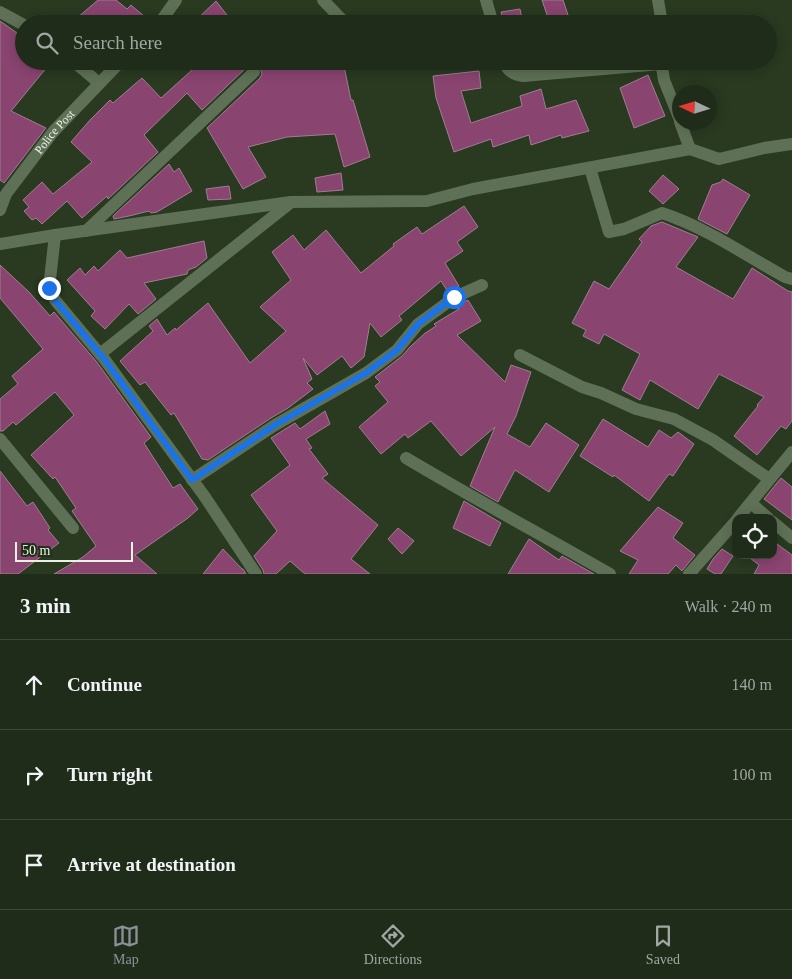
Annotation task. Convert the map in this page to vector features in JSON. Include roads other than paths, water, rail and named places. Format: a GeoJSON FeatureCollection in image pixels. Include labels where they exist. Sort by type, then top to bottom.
{"type":"FeatureCollection","features":[{"type":"Feature","properties":{"kind":"street"},"geometry":{"type":"LineString","coordinates":[[165,15],[176,0]]}},
{"type":"Feature","properties":{"kind":"street"},"geometry":{"type":"LineString","coordinates":[[323,0],[337,15]]}},
{"type":"Feature","properties":{"kind":"street"},"geometry":{"type":"LineString","coordinates":[[486,0],[490,15]]}},
{"type":"Feature","properties":{"kind":"street"},"geometry":{"type":"LineString","coordinates":[[658,0],[660,15]]}},
{"type":"Feature","properties":{"kind":"street"},"geometry":{"type":"LineString","coordinates":[[0,12],[15,20]]}},
{"type":"Feature","properties":{"kind":"street"},"geometry":{"type":"LineString","coordinates":[[84,70],[99,83]]}},
{"type":"Feature","properties":{"kind":"street","name":"Police Post"},"geometry":{"type":"LineString","coordinates":[[0,210],[3,192],[53,132],[112,70]]}},
{"type":"Feature","properties":{"kind":"street"},"geometry":{"type":"LineString","coordinates":[[510,70],[513,74],[523,76],[587,70]]}},
{"type":"Feature","properties":{"kind":"street"},"geometry":{"type":"LineString","coordinates":[[662,70],[672,101]]}},
{"type":"Feature","properties":{"kind":"street"},"geometry":{"type":"LineString","coordinates":[[86,230],[254,72]]}},
{"type":"Feature","properties":{"kind":"street"},"geometry":{"type":"LineString","coordinates":[[683,130],[690,149]]}},
{"type":"Feature","properties":{"kind":"street"},"geometry":{"type":"LineString","coordinates":[[0,244],[86,230],[291,202],[427,201],[473,189],[690,149],[718,159],[764,148],[792,144]]}},
{"type":"Feature","properties":{"kind":"street"},"geometry":{"type":"LineString","coordinates":[[590,168],[609,232],[624,229],[662,213],[678,218],[785,277],[792,279]]}},
{"type":"Feature","properties":{"kind":"street"},"geometry":{"type":"LineString","coordinates":[[100,354],[291,202]]}},
{"type":"Feature","properties":{"kind":"street"},"geometry":{"type":"LineString","coordinates":[[55,235],[49,288],[55,300],[100,354],[192,480],[256,574]]}},
{"type":"Feature","properties":{"kind":"street"},"geometry":{"type":"LineString","coordinates":[[192,480],[275,425],[366,373],[397,350],[418,324],[454,297],[482,284]]}},
{"type":"Feature","properties":{"kind":"street"},"geometry":{"type":"LineString","coordinates":[[520,355],[582,387],[601,393],[636,409],[674,419],[713,440],[769,479]]}},
{"type":"Feature","properties":{"kind":"street"},"geometry":{"type":"LineString","coordinates":[[0,439],[74,528]]}},
{"type":"Feature","properties":{"kind":"street"},"geometry":{"type":"LineString","coordinates":[[741,514],[792,452]]}},
{"type":"Feature","properties":{"kind":"street"},"geometry":{"type":"LineString","coordinates":[[406,458],[610,574]]}},
{"type":"Feature","properties":{"kind":"street"},"geometry":{"type":"LineString","coordinates":[[751,503],[763,514]]}},
{"type":"Feature","properties":{"kind":"street"},"geometry":{"type":"LineString","coordinates":[[689,574],[732,525]]}},
{"type":"Feature","properties":{"kind":"street"},"geometry":{"type":"LineString","coordinates":[[777,525],[792,538]]}}]}
